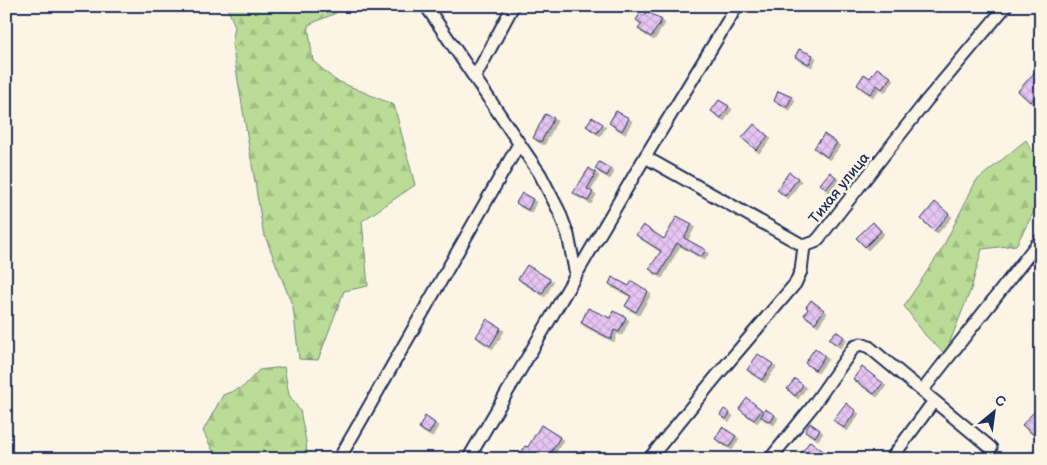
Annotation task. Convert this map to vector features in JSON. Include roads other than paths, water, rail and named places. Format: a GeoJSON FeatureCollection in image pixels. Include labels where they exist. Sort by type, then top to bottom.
{"type":"FeatureCollection","features":[{"type":"Feature","properties":{"kind":"street"},"geometry":{"type":"LineString","coordinates":[[426,6],[540,174],[559,211],[568,235],[576,275]]}},
{"type":"Feature","properties":{"kind":"street"},"geometry":{"type":"LineString","coordinates":[[475,77],[512,6]]}},
{"type":"Feature","properties":{"kind":"street"},"geometry":{"type":"LineString","coordinates":[[468,459],[645,157],[737,6]]}},
{"type":"Feature","properties":{"kind":"street","name":"Тихая улица"},"geometry":{"type":"LineString","coordinates":[[804,246],[818,238],[927,100],[1006,6]]}},
{"type":"Feature","properties":{"kind":"street"},"geometry":{"type":"LineString","coordinates":[[339,459],[519,144]]}},
{"type":"Feature","properties":{"kind":"street"},"geometry":{"type":"LineString","coordinates":[[645,157],[804,246],[801,271],[795,284],[649,459]]}},
{"type":"Feature","properties":{"kind":"street"},"geometry":{"type":"LineString","coordinates":[[922,391],[1041,239]]}},
{"type":"Feature","properties":{"kind":"street"},"geometry":{"type":"LineString","coordinates":[[770,459],[812,406],[854,347],[862,344],[869,347],[991,448]]}},
{"type":"Feature","properties":{"kind":"street"},"geometry":{"type":"LineString","coordinates":[[891,459],[934,401]]}}]}
